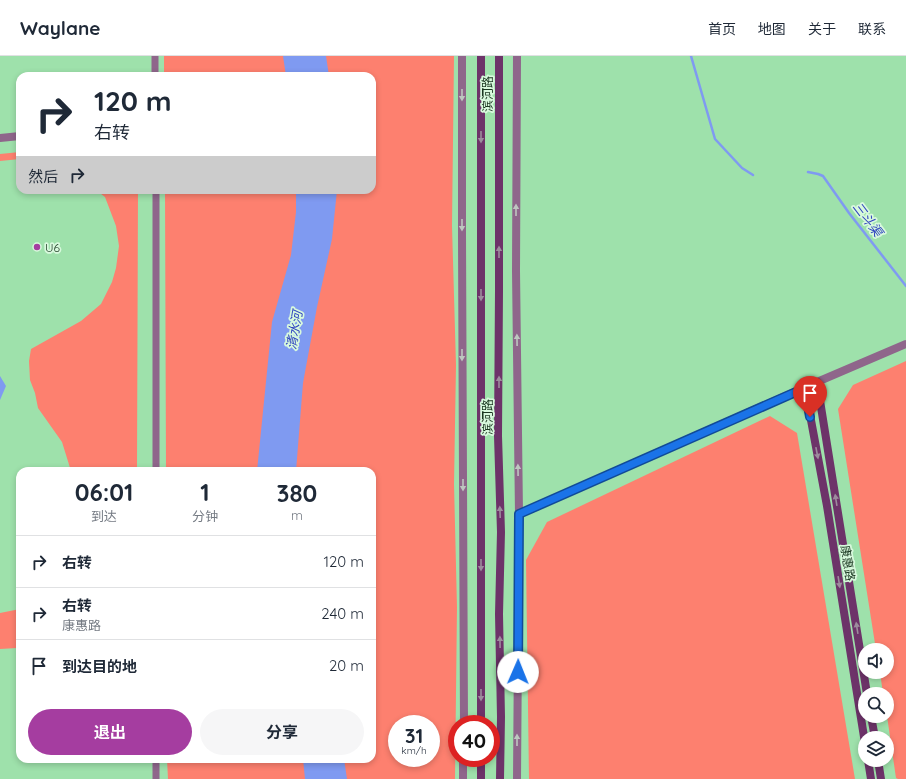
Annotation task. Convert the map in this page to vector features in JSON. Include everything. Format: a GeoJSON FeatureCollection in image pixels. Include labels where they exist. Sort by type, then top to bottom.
{"type":"FeatureCollection","features":[{"type":"Feature","properties":{"kind":"main road","name":"滨河路"},"geometry":{"type":"LineString","coordinates":[[481,56],[482,715]]}},
{"type":"Feature","properties":{"kind":"main road","name":"滨河路"},"geometry":{"type":"LineString","coordinates":[[499,56],[500,291],[498,436],[501,532],[499,614],[501,717],[500,779]]}},
{"type":"Feature","properties":{"kind":"main road","name":"康惠路"},"geometry":{"type":"LineString","coordinates":[[817,382],[866,687]]}},
{"type":"Feature","properties":{"kind":"main road","name":"康惠路"},"geometry":{"type":"LineString","coordinates":[[805,388],[827,506],[863,731]]}},
{"type":"Feature","properties":{"kind":"main road"},"geometry":{"type":"LineString","coordinates":[[482,767],[482,779]]}},
{"type":"Feature","properties":{"kind":"main road"},"geometry":{"type":"LineString","coordinates":[[869,767],[871,779]]}},
{"type":"Feature","properties":{"kind":"main road"},"geometry":{"type":"LineString","coordinates":[[879,767],[881,779]]}},
{"type":"Feature","properties":{"kind":"street"},"geometry":{"type":"LineString","coordinates":[[155,56],[155,72]]}},
{"type":"Feature","properties":{"kind":"street"},"geometry":{"type":"LineString","coordinates":[[462,56],[464,715]]}},
{"type":"Feature","properties":{"kind":"street"},"geometry":{"type":"LineString","coordinates":[[517,56],[516,272],[519,514],[517,779]]}},
{"type":"Feature","properties":{"kind":"street"},"geometry":{"type":"LineString","coordinates":[[0,138],[16,136]]}},
{"type":"Feature","properties":{"kind":"street"},"geometry":{"type":"LineString","coordinates":[[156,194],[156,467]]}},
{"type":"Feature","properties":{"kind":"street"},"geometry":{"type":"LineString","coordinates":[[519,514],[906,344]]}},
{"type":"Feature","properties":{"kind":"street"},"geometry":{"type":"LineString","coordinates":[[156,763],[156,779]]}},
{"type":"Feature","properties":{"kind":"street"},"geometry":{"type":"LineString","coordinates":[[463,779],[464,767]]}},
{"type":"Feature","properties":{"kind":"shaded area"},"geometry":{"type":"Polygon","coordinates":[[[164,56],[454,56],[452,226],[456,365],[454,484],[457,607],[456,715],[448,715],[448,767],[455,767],[455,779],[168,779],[167,763],[376,763],[376,467],[166,467],[165,194],[376,194],[376,72],[164,72],[164,56]]]}},
{"type":"Feature","properties":{"kind":"shaded area"},"geometry":{"type":"Polygon","coordinates":[[[16,152],[16,159],[0,161],[0,154],[16,152]]]}},
{"type":"Feature","properties":{"kind":"shaded area"},"geometry":{"type":"Polygon","coordinates":[[[101,194],[138,194],[137,467],[70,467],[62,442],[38,408],[35,393],[30,380],[29,361],[31,349],[81,321],[101,304],[112,282],[116,268],[119,246],[116,226],[105,197],[101,194]]]}},
{"type":"Feature","properties":{"kind":"shaded area"},"geometry":{"type":"Polygon","coordinates":[[[906,361],[906,779],[896,778],[894,764],[894,731],[889,731],[888,723],[894,723],[894,687],[882,687],[881,679],[894,679],[894,643],[875,643],[838,409],[853,385],[906,361]]]}},
{"type":"Feature","properties":{"kind":"shaded area"},"geometry":{"type":"Polygon","coordinates":[[[770,416],[797,433],[855,779],[529,779],[526,560],[547,522],[770,416]]]}},
{"type":"Feature","properties":{"kind":"shaded area"},"geometry":{"type":"Polygon","coordinates":[[[16,610],[16,648],[0,649],[0,613],[16,610]]]}},
{"type":"Feature","properties":{"kind":"water"},"geometry":{"type":"Polygon","coordinates":[[[283,56],[326,56],[328,72],[285,72],[283,56]]]}},
{"type":"Feature","properties":{"kind":"water","name":"清水河"},"geometry":{"type":"Polygon","coordinates":[[[296,194],[337,194],[332,239],[317,307],[303,383],[296,467],[257,467],[272,322],[291,255],[296,212],[296,194]]]}},
{"type":"Feature","properties":{"kind":"water"},"geometry":{"type":"Polygon","coordinates":[[[0,376],[6,386],[0,400],[0,376]]]}},
{"type":"Feature","properties":{"kind":"water"},"geometry":{"type":"Polygon","coordinates":[[[303,763],[345,763],[347,779],[305,779],[303,763]]]}},
{"type":"Feature","properties":{"kind":"waterway","name":"三斗渠"},"geometry":{"type":"LineString","coordinates":[[691,56],[715,139],[742,168],[753,175]]}},
{"type":"Feature","properties":{"kind":"waterway","name":"三斗渠"},"geometry":{"type":"LineString","coordinates":[[808,172],[823,176],[849,213],[906,286]]}},
{"type":"Feature","properties":{"kind":"place","name":"U6"},"geometry":{"type":"Point","coordinates":[37,247]}},
{"type":"Feature","properties":{"kind":"route"},"geometry":{"type":"LineString","coordinates":[[518,672],[519,514],[805,388],[810,417]]}}]}
